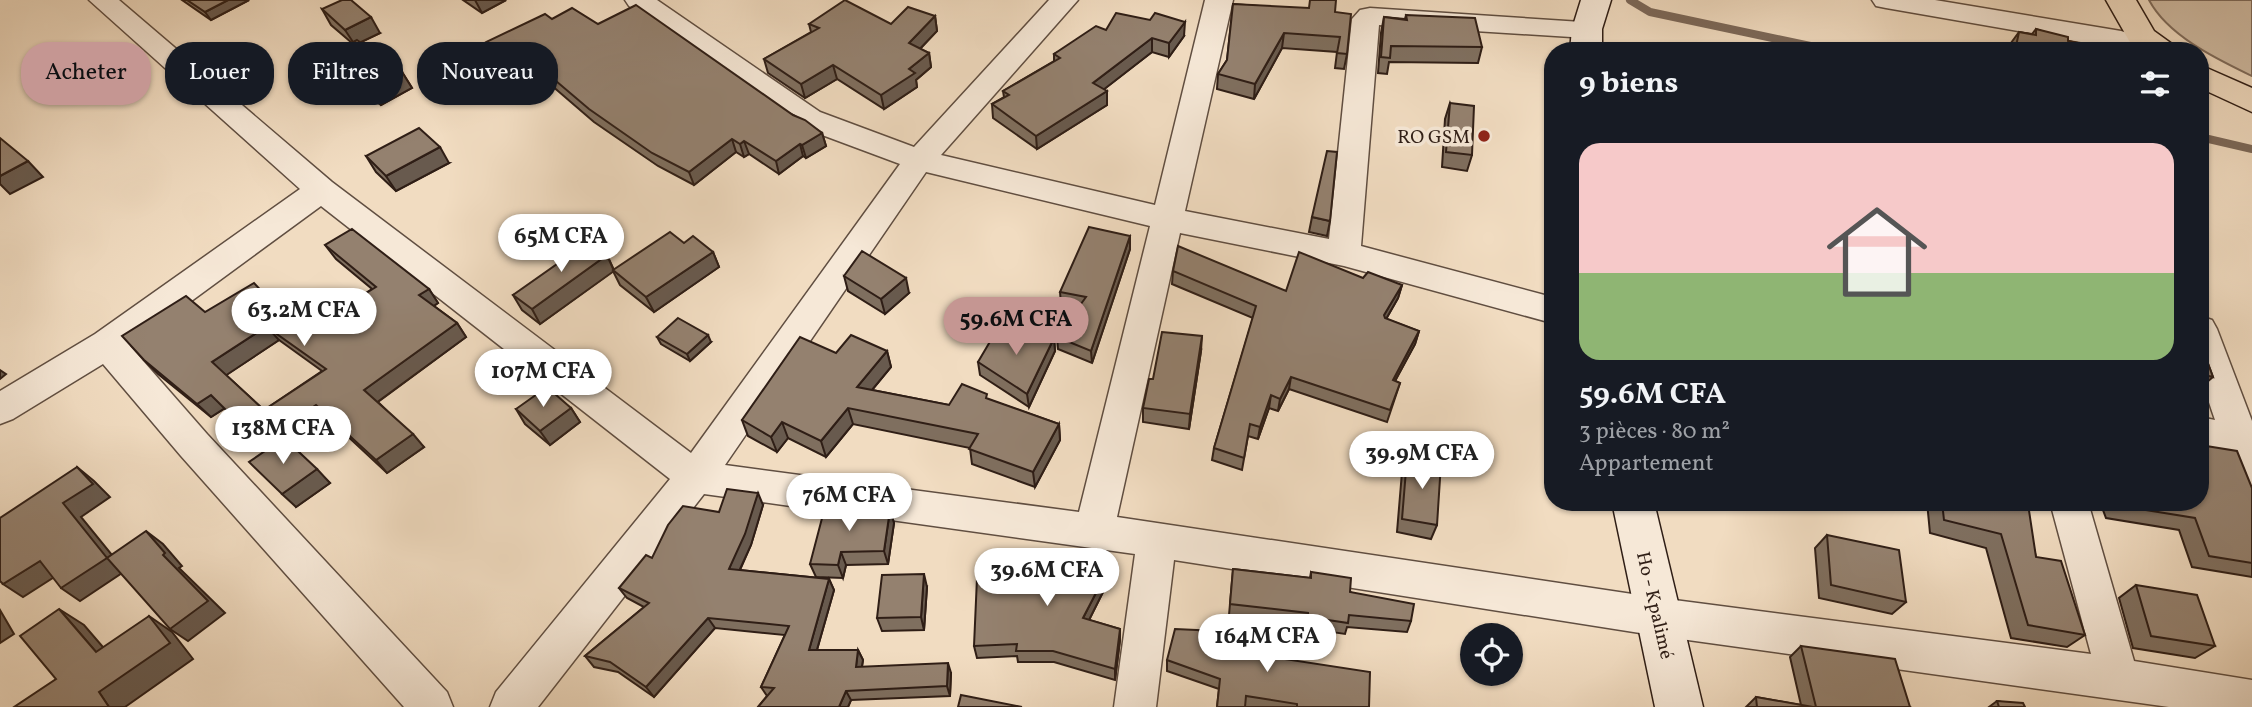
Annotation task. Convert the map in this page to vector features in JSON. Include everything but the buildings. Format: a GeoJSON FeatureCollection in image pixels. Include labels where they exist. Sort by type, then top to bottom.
{"type":"FeatureCollection","features":[{"type":"Feature","properties":{"kind":"main road"},"geometry":{"type":"LineString","coordinates":[[2121,0],[2135,42]]}},
{"type":"Feature","properties":{"kind":"main road"},"geometry":{"type":"LineString","coordinates":[[2209,80],[2252,101]]}},
{"type":"Feature","properties":{"kind":"main road","name":"Ho - Kpalimé"},"geometry":{"type":"LineString","coordinates":[[1635,511],[1679,707]]}},
{"type":"Feature","properties":{"kind":"street"},"geometry":{"type":"LineString","coordinates":[[103,0],[321,190],[695,477],[1157,540],[1659,617],[2118,678],[2252,701]]}},
{"type":"Feature","properties":{"kind":"street"},"geometry":{"type":"LineString","coordinates":[[639,0],[809,119],[919,160],[1167,219],[1344,254],[1544,308]]}},
{"type":"Feature","properties":{"kind":"street"},"geometry":{"type":"LineString","coordinates":[[511,707],[695,477],[919,160],[1064,0]]}},
{"type":"Feature","properties":{"kind":"street"},"geometry":{"type":"LineString","coordinates":[[1094,531],[1219,0]]}},
{"type":"Feature","properties":{"kind":"street"},"geometry":{"type":"LineString","coordinates":[[1886,0],[2125,42]]}},
{"type":"Feature","properties":{"kind":"street"},"geometry":{"type":"LineString","coordinates":[[1344,254],[1366,19],[1370,16],[1591,22]]}},
{"type":"Feature","properties":{"kind":"street"},"geometry":{"type":"LineString","coordinates":[[0,409],[107,344],[321,190]]}},
{"type":"Feature","properties":{"kind":"street"},"geometry":{"type":"LineString","coordinates":[[107,344],[194,445],[432,707]]}},
{"type":"Feature","properties":{"kind":"street"},"geometry":{"type":"LineString","coordinates":[[2209,353],[2247,455]]}},
{"type":"Feature","properties":{"kind":"street"},"geometry":{"type":"LineString","coordinates":[[2209,436],[2247,455]]}},
{"type":"Feature","properties":{"kind":"street"},"geometry":{"type":"LineString","coordinates":[[2072,511],[2118,678]]}},
{"type":"Feature","properties":{"kind":"street"},"geometry":{"type":"LineString","coordinates":[[1135,707],[1157,540]]}},
{"type":"Feature","properties":{"kind":"shaded area"},"geometry":{"type":"Polygon","coordinates":[[[2149,0],[2252,0],[2252,76],[2209,54],[2209,42],[2190,42],[2157,13],[2149,0]]]}},
{"type":"Feature","properties":{"kind":"waterway"},"geometry":{"type":"LineString","coordinates":[[1630,0],[1650,12],[1792,42]]}},
{"type":"Feature","properties":{"kind":"waterway"},"geometry":{"type":"LineString","coordinates":[[2209,139],[2252,149]]}},
{"type":"Feature","properties":{"kind":"place","name":"RO GSM"},"geometry":{"type":"Point","coordinates":[1484,136]}}]}
